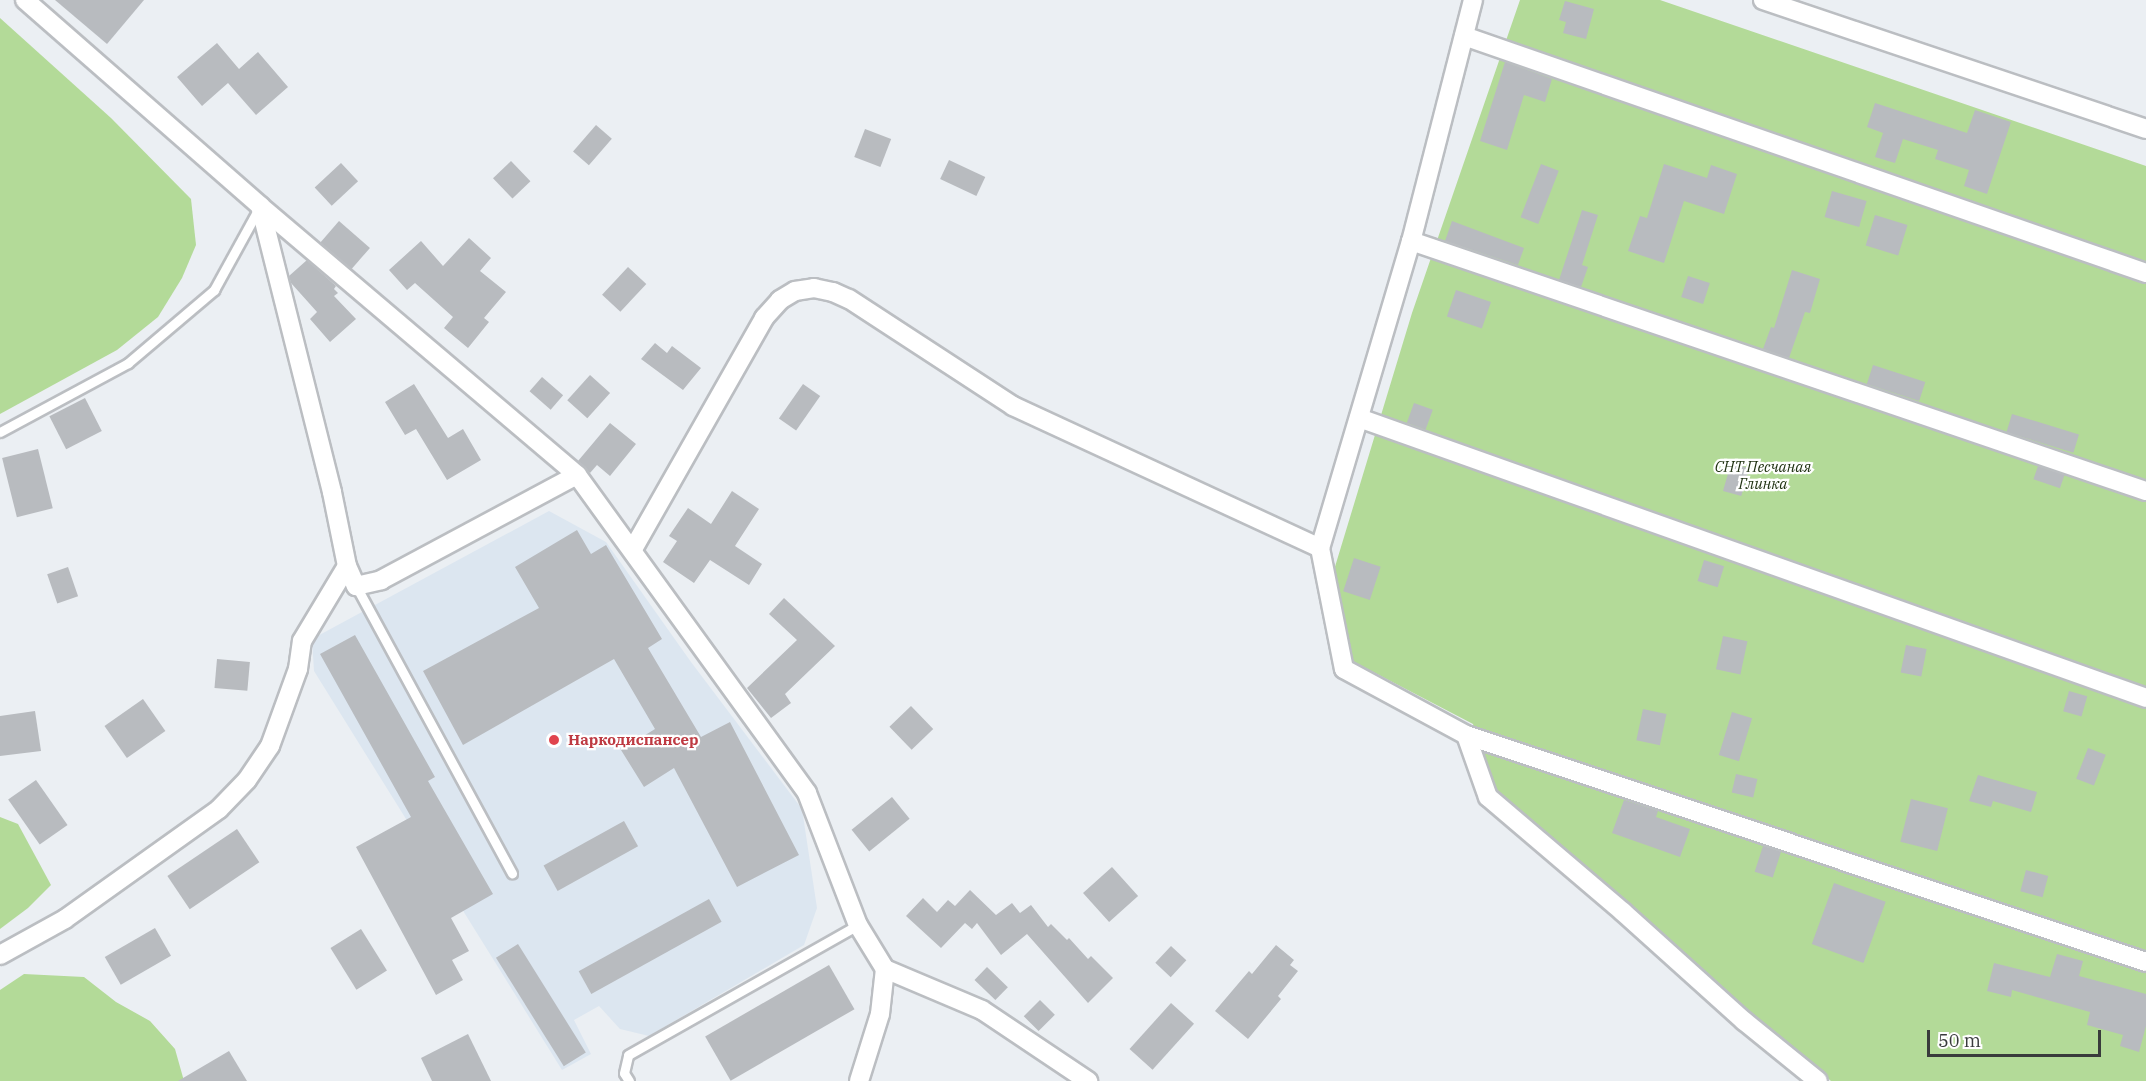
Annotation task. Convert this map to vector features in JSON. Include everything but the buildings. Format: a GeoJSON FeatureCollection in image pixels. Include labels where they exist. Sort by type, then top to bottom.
{"type":"FeatureCollection","features":[{"type":"Feature","properties":{"kind":"street"},"geometry":{"type":"LineString","coordinates":[[25,0],[260,206],[577,475],[633,549],[807,793],[858,925],[885,969],[982,1010],[1088,1081]]}},
{"type":"Feature","properties":{"kind":"street"},"geometry":{"type":"LineString","coordinates":[[1473,0],[1411,241],[1320,548],[1344,669],[1466,735],[2146,962]]}},
{"type":"Feature","properties":{"kind":"street"},"geometry":{"type":"LineString","coordinates":[[1763,0],[2146,129]]}},
{"type":"Feature","properties":{"kind":"street"},"geometry":{"type":"LineString","coordinates":[[1464,36],[2146,273]]}},
{"type":"Feature","properties":{"kind":"street"},"geometry":{"type":"LineString","coordinates":[[260,206],[332,492],[347,566],[356,586],[381,580],[577,475]]}},
{"type":"Feature","properties":{"kind":"street"},"geometry":{"type":"LineString","coordinates":[[1411,241],[2146,491]]}},
{"type":"Feature","properties":{"kind":"street"},"geometry":{"type":"LineString","coordinates":[[633,549],[764,318],[780,300],[795,291],[814,288],[833,291],[849,299],[1013,406],[1320,548]]}},
{"type":"Feature","properties":{"kind":"street"},"geometry":{"type":"LineString","coordinates":[[1359,418],[2146,698]]}},
{"type":"Feature","properties":{"kind":"street"},"geometry":{"type":"LineString","coordinates":[[0,955],[65,919],[219,809],[247,780],[270,746],[298,669],[302,641],[347,566]]}},
{"type":"Feature","properties":{"kind":"street"},"geometry":{"type":"LineString","coordinates":[[1466,735],[1488,797],[1623,912],[1744,1021],[1818,1081]]}},
{"type":"Feature","properties":{"kind":"street"},"geometry":{"type":"LineString","coordinates":[[859,1081],[880,1014],[885,969]]}},
{"type":"Feature","properties":{"kind":"lane"},"geometry":{"type":"LineString","coordinates":[[0,432],[128,363],[214,290],[260,206]]}},
{"type":"Feature","properties":{"kind":"lane"},"geometry":{"type":"LineString","coordinates":[[356,586],[512,873]]}},
{"type":"Feature","properties":{"kind":"lane"},"geometry":{"type":"LineString","coordinates":[[629,1081],[624,1073],[628,1055],[858,925]]}},
{"type":"Feature","properties":{"kind":"shaded area","name":"Наркодиспансер"},"geometry":{"type":"Polygon","coordinates":[[[549,511],[606,542],[691,662],[802,809],[817,908],[804,945],[649,1036],[620,1029],[599,1006],[574,1020],[591,1054],[562,1070],[314,671],[312,639],[549,511]]]}},
{"type":"Feature","properties":{"kind":"green space","name":"СНТ Песчаная Глинка"},"geometry":{"type":"Polygon","coordinates":[[[1520,0],[1660,0],[2146,166],[2146,1081],[1831,1081],[1493,791],[1473,724],[1352,661],[1334,570],[1412,313],[1520,0]]]}},
{"type":"Feature","properties":{"kind":"green space"},"geometry":{"type":"Polygon","coordinates":[[[0,18],[111,118],[191,199],[196,245],[182,278],[158,317],[117,350],[0,414],[0,18]]]}},
{"type":"Feature","properties":{"kind":"green space"},"geometry":{"type":"Polygon","coordinates":[[[0,817],[18,824],[51,885],[28,908],[0,929],[0,817]]]}},
{"type":"Feature","properties":{"kind":"green space"},"geometry":{"type":"Polygon","coordinates":[[[24,974],[84,977],[116,1002],[150,1021],[175,1049],[184,1081],[0,1081],[0,990],[24,974]]]}},
{"type":"Feature","properties":{"kind":"place","name":"Наркодиспансер"},"geometry":{"type":"Point","coordinates":[554,740]}}]}
